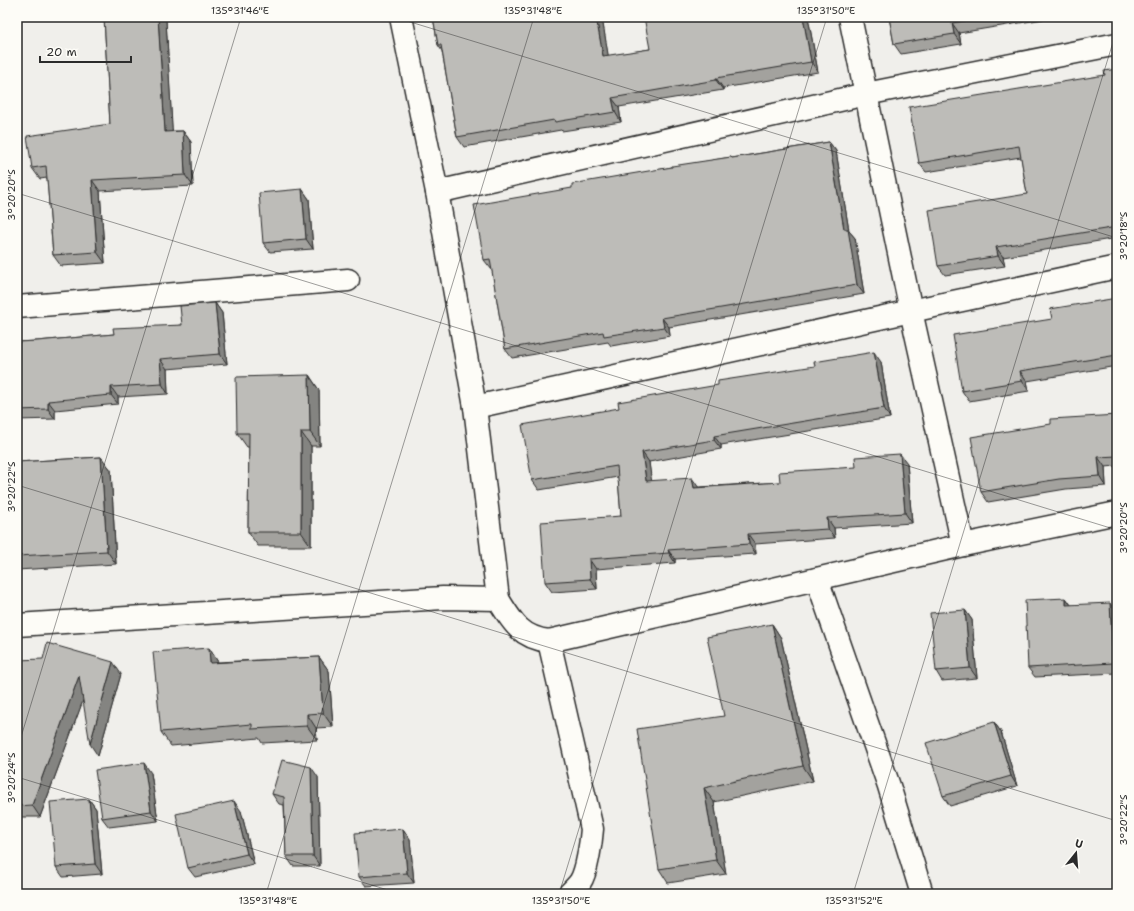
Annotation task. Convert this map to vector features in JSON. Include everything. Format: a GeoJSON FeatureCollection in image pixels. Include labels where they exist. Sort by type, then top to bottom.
{"type":"FeatureCollection","features":[{"type":"Feature","properties":{"kind":"street"},"geometry":{"type":"LineString","coordinates":[[401,17],[436,192],[475,407],[498,599],[511,619],[524,632],[538,640],[549,641],[1117,512]]}},
{"type":"Feature","properties":{"kind":"street"},"geometry":{"type":"LineString","coordinates":[[850,17],[963,546]]}},
{"type":"Feature","properties":{"kind":"street"},"geometry":{"type":"LineString","coordinates":[[436,192],[866,94],[1117,44]]}},
{"type":"Feature","properties":{"kind":"street"},"geometry":{"type":"LineString","coordinates":[[475,407],[1117,267]]}},
{"type":"Feature","properties":{"kind":"street"},"geometry":{"type":"LineString","coordinates":[[17,307],[348,280]]}},
{"type":"Feature","properties":{"kind":"street"},"geometry":{"type":"LineString","coordinates":[[817,579],[889,786],[922,894]]}},
{"type":"Feature","properties":{"kind":"street"},"geometry":{"type":"LineString","coordinates":[[17,625],[443,598],[498,599]]}},
{"type":"Feature","properties":{"kind":"street"},"geometry":{"type":"LineString","coordinates":[[549,641],[592,829],[588,859],[581,881],[569,894]]}},
{"type":"Feature","properties":{"kind":"building"},"geometry":{"type":"Polygon","coordinates":[[[104,17],[158,17],[165,132],[183,131],[185,175],[92,180],[97,252],[53,255],[46,166],[32,168],[27,136],[110,124],[104,17]]]}},
{"type":"Feature","properties":{"kind":"building"},"geometry":{"type":"Polygon","coordinates":[[[433,17],[596,17],[603,56],[650,49],[644,17],[803,17],[811,62],[612,98],[615,112],[555,122],[554,120],[457,137],[441,45],[438,45],[433,17]]]}},
{"type":"Feature","properties":{"kind":"building"},"geometry":{"type":"Polygon","coordinates":[[[889,17],[989,17],[952,23],[954,34],[894,44],[889,17]]]}},
{"type":"Feature","properties":{"kind":"building"},"geometry":{"type":"Polygon","coordinates":[[[1117,69],[1117,227],[996,247],[998,256],[938,266],[929,210],[1027,194],[1019,146],[919,163],[909,107],[1105,75],[1104,71],[1117,69]]]}},
{"type":"Feature","properties":{"kind":"building"},"geometry":{"type":"Polygon","coordinates":[[[829,142],[844,229],[848,229],[857,285],[662,318],[664,327],[604,336],[603,332],[505,349],[490,259],[484,260],[474,205],[572,188],[572,184],[672,166],[829,142]]]}},
{"type":"Feature","properties":{"kind":"building"},"geometry":{"type":"Polygon","coordinates":[[[302,189],[306,239],[263,243],[259,193],[302,189]]]}},
{"type":"Feature","properties":{"kind":"building"},"geometry":{"type":"Polygon","coordinates":[[[1117,298],[1117,355],[1020,371],[1022,381],[962,391],[953,335],[1052,319],[1050,309],[1117,298]]]}},
{"type":"Feature","properties":{"kind":"building"},"geometry":{"type":"Polygon","coordinates":[[[215,303],[220,354],[160,359],[162,384],[111,387],[111,395],[48,401],[48,409],[17,410],[17,342],[114,334],[113,328],[182,325],[180,306],[215,303]]]}},
{"type":"Feature","properties":{"kind":"building"},"geometry":{"type":"Polygon","coordinates":[[[874,352],[884,408],[714,436],[714,440],[642,452],[646,481],[692,478],[694,488],[780,482],[779,472],[856,467],[855,457],[900,454],[905,513],[827,518],[828,529],[748,534],[749,544],[668,550],[669,553],[589,559],[590,579],[545,582],[541,522],[621,516],[617,466],[532,480],[522,425],[619,408],[618,402],[718,385],[718,381],[815,366],[814,362],[874,352]]]}},
{"type":"Feature","properties":{"kind":"building"},"geometry":{"type":"Polygon","coordinates":[[[309,375],[310,432],[301,432],[301,532],[248,532],[249,433],[237,433],[236,377],[309,375]]]}},
{"type":"Feature","properties":{"kind":"building"},"geometry":{"type":"Polygon","coordinates":[[[1117,415],[1117,456],[1098,457],[1100,476],[1059,479],[981,492],[971,437],[1051,424],[1051,419],[1117,415]]]}},
{"type":"Feature","properties":{"kind":"building"},"geometry":{"type":"Polygon","coordinates":[[[101,457],[107,551],[17,556],[17,462],[101,457]]]}},
{"type":"Feature","properties":{"kind":"building"},"geometry":{"type":"Polygon","coordinates":[[[1066,598],[1066,605],[1110,603],[1113,663],[1028,668],[1025,600],[1066,598]]]}},
{"type":"Feature","properties":{"kind":"building"},"geometry":{"type":"Polygon","coordinates":[[[965,610],[970,668],[936,671],[930,613],[965,610]]]}},
{"type":"Feature","properties":{"kind":"building"},"geometry":{"type":"Polygon","coordinates":[[[772,624],[803,766],[704,788],[716,860],[659,869],[637,729],[724,716],[707,637],[772,624]]]}},
{"type":"Feature","properties":{"kind":"building"},"geometry":{"type":"Polygon","coordinates":[[[47,643],[113,662],[90,744],[79,676],[32,805],[17,806],[17,660],[43,659],[47,643]]]}},
{"type":"Feature","properties":{"kind":"building"},"geometry":{"type":"Polygon","coordinates":[[[209,648],[210,663],[319,657],[323,713],[307,714],[307,726],[252,729],[252,724],[161,732],[153,652],[209,648]]]}},
{"type":"Feature","properties":{"kind":"building"},"geometry":{"type":"Polygon","coordinates":[[[994,722],[1011,776],[943,796],[926,743],[994,722]]]}},
{"type":"Feature","properties":{"kind":"building"},"geometry":{"type":"Polygon","coordinates":[[[282,760],[311,767],[313,856],[286,856],[284,797],[272,794],[282,760]]]}},
{"type":"Feature","properties":{"kind":"building"},"geometry":{"type":"Polygon","coordinates":[[[144,763],[151,811],[102,818],[95,770],[144,763]]]}},
{"type":"Feature","properties":{"kind":"building"},"geometry":{"type":"Polygon","coordinates":[[[89,799],[95,864],[56,867],[50,802],[89,799]]]}},
{"type":"Feature","properties":{"kind":"building"},"geometry":{"type":"Polygon","coordinates":[[[234,801],[247,854],[188,868],[176,814],[234,801]]]}},
{"type":"Feature","properties":{"kind":"building"},"geometry":{"type":"Polygon","coordinates":[[[403,829],[407,873],[359,877],[355,833],[403,829]]]}}]}
